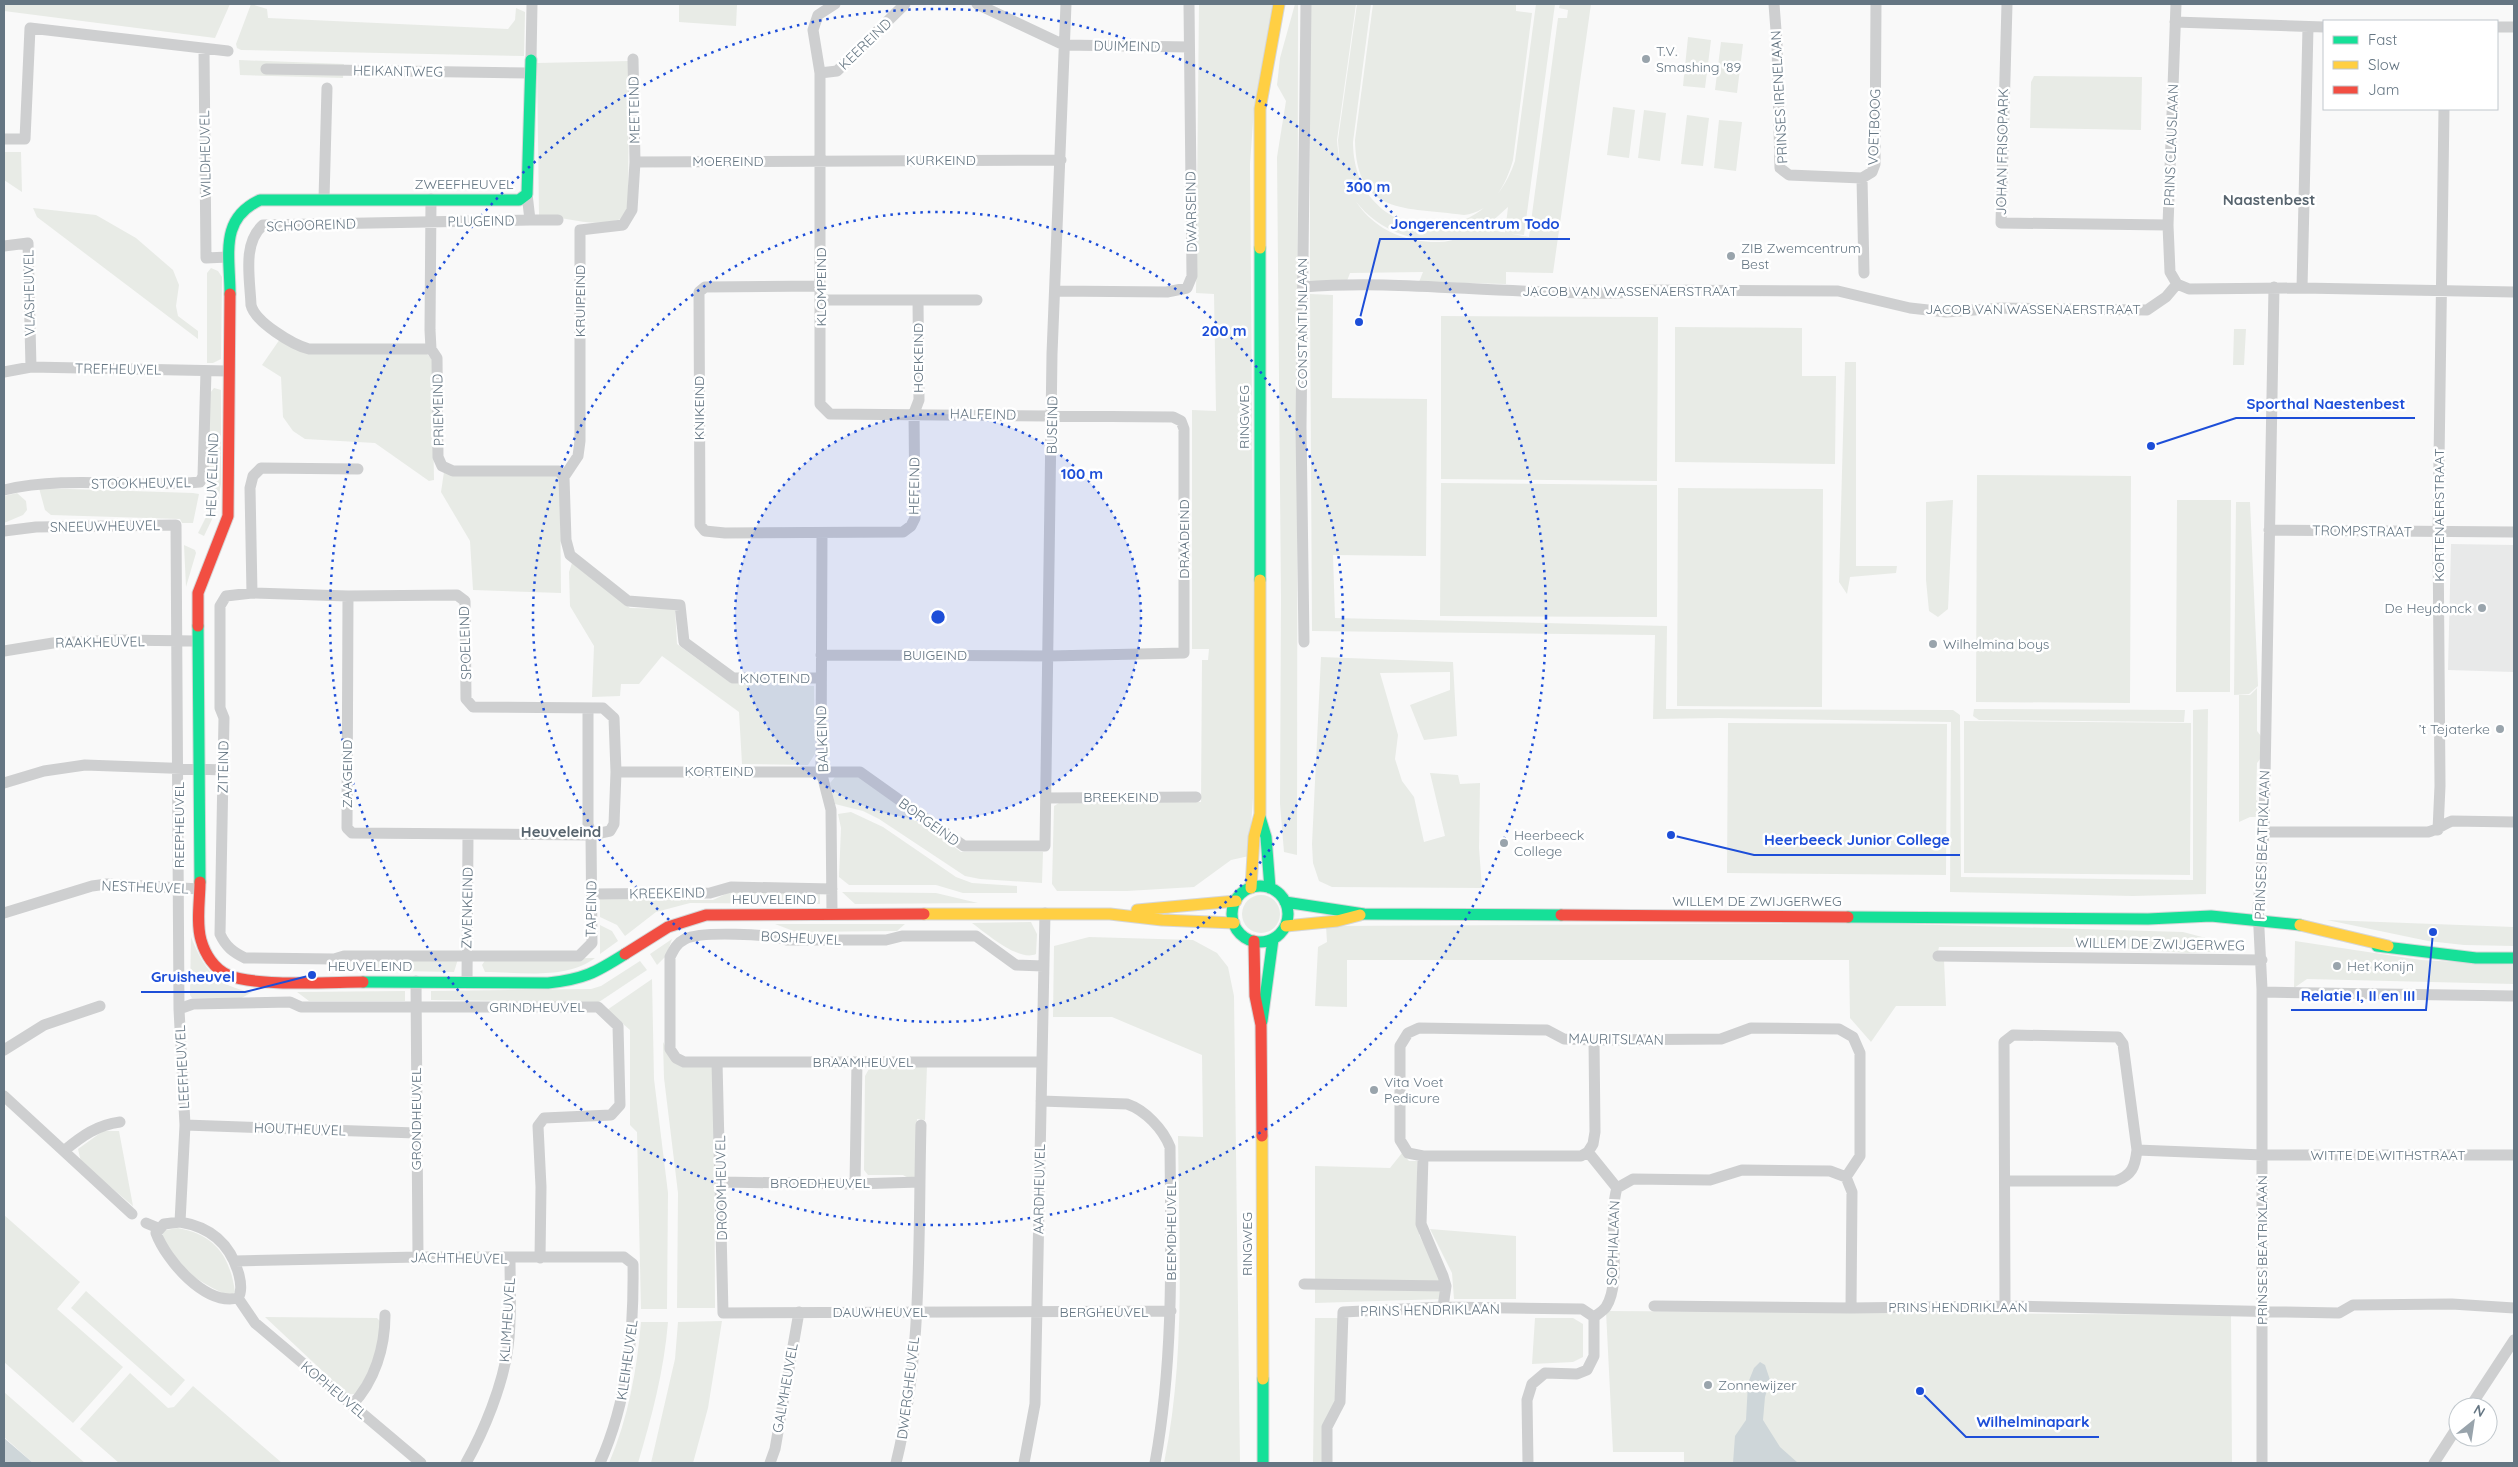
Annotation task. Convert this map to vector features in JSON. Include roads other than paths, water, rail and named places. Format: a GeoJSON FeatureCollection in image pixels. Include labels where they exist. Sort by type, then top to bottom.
{"type":"FeatureCollection","features":[{"type":"Feature","properties":{"kind":"main road","name":"RINGWEG"},"geometry":{"type":"LineString","coordinates":[[1251,888],[1254,837],[1260,814],[1260,109],[1280,4]]}},
{"type":"Feature","properties":{"kind":"main road","name":"RINGWEG"},"geometry":{"type":"LineString","coordinates":[[1278,21],[1286,4]]}},
{"type":"Feature","properties":{"kind":"main road","name":"ZWEEFHEUVEL"},"geometry":{"type":"LineString","coordinates":[[230,230],[235,217],[240,211],[260,200],[519,200],[527,194],[531,60]]}},
{"type":"Feature","properties":{"kind":"main road","name":"HEUVELEIND"},"geometry":{"type":"LineString","coordinates":[[230,230],[228,257],[228,516],[198,592],[200,938],[206,955],[216,968],[237,980],[416,982],[548,982],[576,980],[599,970],[668,927],[706,915],[1045,913],[1110,914],[1162,920],[1234,923]]}},
{"type":"Feature","properties":{"kind":"main road","name":"RINGWEG"},"geometry":{"type":"LineString","coordinates":[[1260,814],[1266,836],[1270,888]]}},
{"type":"Feature","properties":{"kind":"main road"},"geometry":{"type":"LineString","coordinates":[[1251,888],[1270,888],[1280,895],[1285,902],[1288,916],[1286,926],[1272,939],[1254,941],[1244,937],[1234,923],[1232,914],[1236,901],[1251,888]]}},
{"type":"Feature","properties":{"kind":"main road","name":"HEUVELEIND"},"geometry":{"type":"LineString","coordinates":[[1110,914],[1236,901]]}},
{"type":"Feature","properties":{"kind":"main road","name":"WILLEM DE ZWIJGERWEG"},"geometry":{"type":"LineString","coordinates":[[1285,902],[1310,907],[1338,908],[1364,914],[2148,919],[2189,915],[2345,934],[2388,946],[2425,953],[2476,958],[2514,958]]}},
{"type":"Feature","properties":{"kind":"main road","name":"WILLEM DE ZWIJGERWEG"},"geometry":{"type":"LineString","coordinates":[[1286,926],[1337,921],[1364,914]]}},
{"type":"Feature","properties":{"kind":"main road","name":"RINGWEG"},"geometry":{"type":"LineString","coordinates":[[1261,1025],[1268,996],[1268,963],[1272,939]]}},
{"type":"Feature","properties":{"kind":"main road","name":"RINGWEG"},"geometry":{"type":"LineString","coordinates":[[1254,941],[1255,996],[1261,1025],[1264,1463]]}},
{"type":"Feature","properties":{"kind":"street"},"geometry":{"type":"LineString","coordinates":[[531,60],[532,4]]}},
{"type":"Feature","properties":{"kind":"street","name":"KLOMPEIND"},"geometry":{"type":"LineString","coordinates":[[835,4],[818,15],[813,30],[820,73],[820,404],[830,414],[914,414]]}},
{"type":"Feature","properties":{"kind":"street","name":"KEEREIND"},"geometry":{"type":"LineString","coordinates":[[820,73],[837,72],[905,4]]}},
{"type":"Feature","properties":{"kind":"street"},"geometry":{"type":"LineString","coordinates":[[977,4],[1064,44]]}},
{"type":"Feature","properties":{"kind":"street","name":"BUSEIND"},"geometry":{"type":"LineString","coordinates":[[1045,846],[1052,415],[1066,4]]}},
{"type":"Feature","properties":{"kind":"street","name":"DWARSEIND"},"geometry":{"type":"LineString","coordinates":[[1056,291],[1167,292],[1187,288],[1192,276],[1190,4]]}},
{"type":"Feature","properties":{"kind":"street","name":"CONSTANTIJNLAAN"},"geometry":{"type":"LineString","coordinates":[[1304,642],[1301,427],[1302,195],[1306,4]]}},
{"type":"Feature","properties":{"kind":"street","name":"PRINSES IRENELAAN"},"geometry":{"type":"LineString","coordinates":[[1774,4],[1778,44],[1780,168],[1789,175],[1862,178]]}},
{"type":"Feature","properties":{"kind":"street","name":"VOETBOOG"},"geometry":{"type":"LineString","coordinates":[[1864,273],[1862,178],[1872,172],[1875,164],[1876,4]]}},
{"type":"Feature","properties":{"kind":"street","name":"JOHAN FRISOPARK"},"geometry":{"type":"LineString","coordinates":[[2006,4],[2001,223],[2168,225]]}},
{"type":"Feature","properties":{"kind":"street","name":"PRINS CLAUSLAAN"},"geometry":{"type":"LineString","coordinates":[[2176,4],[2168,225],[2170,272],[2177,284]]}},
{"type":"Feature","properties":{"kind":"street"},"geometry":{"type":"LineString","coordinates":[[2175,22],[2323,27]]}},
{"type":"Feature","properties":{"kind":"street"},"geometry":{"type":"LineString","coordinates":[[2302,288],[2308,27]]}},
{"type":"Feature","properties":{"kind":"street"},"geometry":{"type":"LineString","coordinates":[[2498,27],[2514,27]]}},
{"type":"Feature","properties":{"kind":"street"},"geometry":{"type":"LineString","coordinates":[[4,139],[25,139],[30,28],[228,52]]}},
{"type":"Feature","properties":{"kind":"street","name":"DUIMEIND"},"geometry":{"type":"LineString","coordinates":[[1064,44],[1189,47]]}},
{"type":"Feature","properties":{"kind":"street","name":"WILDHEUVEL"},"geometry":{"type":"LineString","coordinates":[[204,50],[206,258],[228,257]]}},
{"type":"Feature","properties":{"kind":"street","name":"MEETEIND"},"geometry":{"type":"LineString","coordinates":[[633,59],[635,162]]}},
{"type":"Feature","properties":{"kind":"street","name":"HEIKANTWEG"},"geometry":{"type":"LineString","coordinates":[[266,69],[530,73]]}},
{"type":"Feature","properties":{"kind":"street"},"geometry":{"type":"LineString","coordinates":[[324,200],[327,88]]}},
{"type":"Feature","properties":{"kind":"street","name":"KORTENAERSTRAAT"},"geometry":{"type":"LineString","coordinates":[[2438,830],[2440,786],[2438,532],[2444,110]]}},
{"type":"Feature","properties":{"kind":"street","name":"KURKEIND"},"geometry":{"type":"LineString","coordinates":[[820,161],[1061,160]]}},
{"type":"Feature","properties":{"kind":"street","name":"MOEREIND"},"geometry":{"type":"LineString","coordinates":[[635,162],[820,161]]}},
{"type":"Feature","properties":{"kind":"street","name":"KRUIPEIND"},"geometry":{"type":"LineString","coordinates":[[564,477],[578,456],[580,441],[580,230],[623,225],[632,210],[635,162]]}},
{"type":"Feature","properties":{"kind":"street","name":"PLUGEIND"},"geometry":{"type":"LineString","coordinates":[[527,194],[530,220]]}},
{"type":"Feature","properties":{"kind":"street","name":"PRIEMEIND"},"geometry":{"type":"LineString","coordinates":[[431,199],[431,348],[437,358],[438,457],[442,466],[453,470],[560,472],[564,477]]}},
{"type":"Feature","properties":{"kind":"street","name":"PLUGEIND"},"geometry":{"type":"LineString","coordinates":[[432,221],[558,220]]}},
{"type":"Feature","properties":{"kind":"street","name":"SCHOOREIND"},"geometry":{"type":"LineString","coordinates":[[431,348],[309,350],[297,346],[252,312],[250,242],[256,231],[263,225],[432,221]]}},
{"type":"Feature","properties":{"kind":"street","name":"VLASHEUVEL"},"geometry":{"type":"LineString","coordinates":[[4,246],[28,243],[31,367]]}},
{"type":"Feature","properties":{"kind":"street","name":"JACOB VAN WASSENAERSTRAAT"},"geometry":{"type":"LineString","coordinates":[[1303,287],[1350,283],[1506,291],[1626,294],[1647,290],[1838,291],[1910,308],[1946,312],[2001,308],[2147,310],[2166,297],[2177,284]]}},
{"type":"Feature","properties":{"kind":"street"},"geometry":{"type":"LineString","coordinates":[[2177,284],[2189,289],[2302,288],[2514,292]]}},
{"type":"Feature","properties":{"kind":"street","name":"KNIKEIND"},"geometry":{"type":"LineString","coordinates":[[821,286],[705,286],[699,292],[699,302],[700,525],[705,531],[725,533],[822,534]]}},
{"type":"Feature","properties":{"kind":"street","name":"PRINSES BEATRIXLAAN"},"geometry":{"type":"LineString","coordinates":[[2262,1463],[2262,960],[2259,923],[2264,832],[2274,288]]}},
{"type":"Feature","properties":{"kind":"street"},"geometry":{"type":"LineString","coordinates":[[821,300],[977,300]]}},
{"type":"Feature","properties":{"kind":"street","name":"HOEKEIND"},"geometry":{"type":"LineString","coordinates":[[914,414],[918,400],[918,301]]}},
{"type":"Feature","properties":{"kind":"street","name":"TREFHEUVEL"},"geometry":{"type":"LineString","coordinates":[[4,372],[31,367],[228,371]]}},
{"type":"Feature","properties":{"kind":"street","name":"STOOKHEUVEL"},"geometry":{"type":"LineString","coordinates":[[4,490],[30,484],[169,485],[200,482],[203,476],[206,371]]}},
{"type":"Feature","properties":{"kind":"street","name":"HEFEIND"},"geometry":{"type":"LineString","coordinates":[[822,534],[903,532],[911,526],[915,518],[914,414]]}},
{"type":"Feature","properties":{"kind":"street","name":"HALFEIND"},"geometry":{"type":"LineString","coordinates":[[914,414],[1052,415]]}},
{"type":"Feature","properties":{"kind":"street","name":"DRAADEIND"},"geometry":{"type":"LineString","coordinates":[[1049,656],[1184,653],[1184,428],[1181,421],[1173,417],[1052,415]]}},
{"type":"Feature","properties":{"kind":"street"},"geometry":{"type":"LineString","coordinates":[[252,593],[250,488],[253,476],[261,468],[358,469]]}},
{"type":"Feature","properties":{"kind":"street","name":"KNOTEIND"},"geometry":{"type":"LineString","coordinates":[[564,477],[566,540],[570,555],[628,601],[680,605],[684,642],[733,678],[821,678]]}},
{"type":"Feature","properties":{"kind":"street","name":"SNEEUWHEUVEL"},"geometry":{"type":"LineString","coordinates":[[4,531],[36,527],[176,525],[177,642]]}},
{"type":"Feature","properties":{"kind":"street","name":"TROMPSTRAAT"},"geometry":{"type":"LineString","coordinates":[[2269,530],[2514,532]]}},
{"type":"Feature","properties":{"kind":"street","name":"BALKEIND"},"geometry":{"type":"LineString","coordinates":[[822,534],[821,770],[831,810],[832,914]]}},
{"type":"Feature","properties":{"kind":"street","name":"SPOELEIND"},"geometry":{"type":"LineString","coordinates":[[252,593],[348,596],[457,595],[465,601],[466,699],[473,707],[603,708],[614,718],[616,772]]}},
{"type":"Feature","properties":{"kind":"street","name":"ZITEIND"},"geometry":{"type":"LineString","coordinates":[[252,593],[226,596],[220,606],[220,708],[224,718],[220,934],[225,944],[245,958],[334,960],[344,956],[467,955]]}},
{"type":"Feature","properties":{"kind":"street","name":"ZAAGEIND"},"geometry":{"type":"LineString","coordinates":[[348,596],[347,828],[352,833],[591,835]]}},
{"type":"Feature","properties":{"kind":"street","name":"RAAKHEUVEL"},"geometry":{"type":"LineString","coordinates":[[4,651],[38,644],[62,642],[116,640],[177,642],[198,640]]}},
{"type":"Feature","properties":{"kind":"street","name":"REEPHEUVEL"},"geometry":{"type":"LineString","coordinates":[[177,642],[179,1008]]}},
{"type":"Feature","properties":{"kind":"street","name":"BUIGEIND"},"geometry":{"type":"LineString","coordinates":[[821,655],[1049,656]]}},
{"type":"Feature","properties":{"kind":"street","name":"TAPEIND"},"geometry":{"type":"LineString","coordinates":[[467,955],[579,956],[592,943],[591,835],[588,824],[588,708]]}},
{"type":"Feature","properties":{"kind":"street"},"geometry":{"type":"LineString","coordinates":[[4,783],[44,771],[85,765],[223,770]]}},
{"type":"Feature","properties":{"kind":"street","name":"KORTEIND"},"geometry":{"type":"LineString","coordinates":[[616,772],[821,770]]}},
{"type":"Feature","properties":{"kind":"street","name":"BORGEIND"},"geometry":{"type":"LineString","coordinates":[[821,770],[860,772],[964,846],[1045,846]]}},
{"type":"Feature","properties":{"kind":"street"},"geometry":{"type":"LineString","coordinates":[[591,835],[610,831],[614,824],[616,772]]}},
{"type":"Feature","properties":{"kind":"street","name":"BREEKEIND"},"geometry":{"type":"LineString","coordinates":[[1047,798],[1196,797]]}},
{"type":"Feature","properties":{"kind":"street"},"geometry":{"type":"LineString","coordinates":[[2264,832],[2428,832],[2438,830],[2444,824],[2452,821],[2514,822]]}},
{"type":"Feature","properties":{"kind":"street","name":"ZWENKEIND"},"geometry":{"type":"LineString","coordinates":[[467,982],[468,835]]}},
{"type":"Feature","properties":{"kind":"street","name":"NESTHEUVEL"},"geometry":{"type":"LineString","coordinates":[[4,913],[92,886],[107,884],[200,889]]}},
{"type":"Feature","properties":{"kind":"street","name":"KREEKEIND"},"geometry":{"type":"LineString","coordinates":[[592,894],[710,893],[731,887],[832,889]]}},
{"type":"Feature","properties":{"kind":"street","name":"AARDHEUVEL"},"geometry":{"type":"LineString","coordinates":[[1024,1463],[1035,1404],[1045,913]]}},
{"type":"Feature","properties":{"kind":"street","name":"BOSHEUVEL"},"geometry":{"type":"LineString","coordinates":[[684,1062],[676,1058],[670,1049],[670,957],[676,945],[687,938],[701,936],[773,935],[787,940],[886,940],[902,936],[976,936],[1016,965],[1043,966]]}},
{"type":"Feature","properties":{"kind":"street","name":"WILLEM DE ZWIJGERWEG"},"geometry":{"type":"LineString","coordinates":[[1938,956],[2262,960]]}},
{"type":"Feature","properties":{"kind":"street","name":"GRONDHEUVEL"},"geometry":{"type":"LineString","coordinates":[[416,982],[418,1257]]}},
{"type":"Feature","properties":{"kind":"street"},"geometry":{"type":"LineString","coordinates":[[2262,992],[2338,995],[2514,996]]}},
{"type":"Feature","properties":{"kind":"street"},"geometry":{"type":"LineString","coordinates":[[179,1008],[193,1004],[290,1002],[301,1007],[416,1006]]}},
{"type":"Feature","properties":{"kind":"street"},"geometry":{"type":"LineString","coordinates":[[4,1050],[44,1025],[100,1006]]}},
{"type":"Feature","properties":{"kind":"street","name":"GRINDHEUVEL"},"geometry":{"type":"LineString","coordinates":[[416,1006],[593,1007],[598,1008],[618,1026],[620,1105],[611,1115],[544,1118],[538,1126],[541,1187],[540,1258]]}},
{"type":"Feature","properties":{"kind":"street","name":"LEEFHEUVEL"},"geometry":{"type":"LineString","coordinates":[[179,1008],[185,1125],[180,1222]]}},
{"type":"Feature","properties":{"kind":"street","name":"MAURITSLAAN"},"geometry":{"type":"LineString","coordinates":[[1588,1152],[1581,1156],[1423,1156],[1408,1153],[1400,1140],[1400,1046],[1408,1033],[1419,1028],[1546,1030],[1564,1039],[1594,1040],[1721,1039],[1750,1028],[1839,1029],[1853,1037],[1860,1053],[1860,1156],[1846,1177]]}},
{"type":"Feature","properties":{"kind":"street"},"geometry":{"type":"LineString","coordinates":[[2004,1180],[2116,1181],[2127,1177],[2135,1166],[2136,1150],[2123,1044],[2118,1037],[2013,1035],[2004,1042],[2004,1180],[2005,1306]]}},
{"type":"Feature","properties":{"kind":"street"},"geometry":{"type":"LineString","coordinates":[[1588,1152],[1593,1144],[1595,1132],[1594,1040]]}},
{"type":"Feature","properties":{"kind":"street","name":"BRAAMHEUVEL"},"geometry":{"type":"LineString","coordinates":[[684,1062],[1042,1062]]}},
{"type":"Feature","properties":{"kind":"street","name":"DROOMHEUVEL"},"geometry":{"type":"LineString","coordinates":[[717,1062],[723,1313]]}},
{"type":"Feature","properties":{"kind":"street"},"geometry":{"type":"LineString","coordinates":[[855,1184],[857,1062]]}},
{"type":"Feature","properties":{"kind":"street"},"geometry":{"type":"LineString","coordinates":[[4,1096],[65,1150],[72,1160],[132,1214]]}},
{"type":"Feature","properties":{"kind":"street","name":"BEEMDHEUVEL"},"geometry":{"type":"LineString","coordinates":[[1041,1101],[1127,1104],[1137,1107],[1165,1135],[1170,1147],[1171,1311],[1162,1426],[1155,1463]]}},
{"type":"Feature","properties":{"kind":"street"},"geometry":{"type":"LineString","coordinates":[[65,1150],[88,1132],[104,1124],[120,1122]]}},
{"type":"Feature","properties":{"kind":"street","name":"HOUTHEUVEL"},"geometry":{"type":"LineString","coordinates":[[185,1125],[416,1133]]}},
{"type":"Feature","properties":{"kind":"street"},"geometry":{"type":"LineString","coordinates":[[916,1312],[921,1125]]}},
{"type":"Feature","properties":{"kind":"street","name":"WITTE DE WITHSTRAAT"},"geometry":{"type":"LineString","coordinates":[[2136,1150],[2263,1155],[2514,1156]]}},
{"type":"Feature","properties":{"kind":"street","name":"SOPHIALAAN"},"geometry":{"type":"LineString","coordinates":[[1588,1152],[1617,1188],[1613,1202],[1613,1288],[1606,1307],[1594,1317]]}},
{"type":"Feature","properties":{"kind":"street"},"geometry":{"type":"LineString","coordinates":[[1423,1156],[1421,1224],[1446,1286],[1443,1307]]}},
{"type":"Feature","properties":{"kind":"street"},"geometry":{"type":"LineString","coordinates":[[1617,1188],[1634,1180],[1710,1180],[1742,1170],[1830,1171],[1846,1177],[1852,1192],[1851,1308]]}},
{"type":"Feature","properties":{"kind":"street","name":"BROEDHEUVEL"},"geometry":{"type":"LineString","coordinates":[[721,1182],[855,1184],[920,1182]]}},
{"type":"Feature","properties":{"kind":"street"},"geometry":{"type":"LineString","coordinates":[[180,1222],[193,1224],[219,1238],[235,1261],[240,1281],[238,1298],[232,1300],[214,1295],[194,1283],[176,1267],[160,1244],[156,1233],[158,1228],[164,1224],[180,1222]]}},
{"type":"Feature","properties":{"kind":"street"},"geometry":{"type":"LineString","coordinates":[[146,1223],[158,1228]]}},
{"type":"Feature","properties":{"kind":"street","name":"JACHTHEUVEL"},"geometry":{"type":"LineString","coordinates":[[235,1261],[418,1257],[510,1259],[624,1257],[633,1264],[634,1313]]}},
{"type":"Feature","properties":{"kind":"street","name":"KLIMHEUVEL"},"geometry":{"type":"LineString","coordinates":[[466,1463],[475,1448],[502,1375],[508,1347],[510,1259]]}},
{"type":"Feature","properties":{"kind":"street"},"geometry":{"type":"LineString","coordinates":[[1304,1284],[1446,1286]]}},
{"type":"Feature","properties":{"kind":"street","name":"KOPHEUVEL"},"geometry":{"type":"LineString","coordinates":[[238,1298],[255,1323],[421,1463]]}},
{"type":"Feature","properties":{"kind":"street","name":"PRINS HENDRIKLAAN"},"geometry":{"type":"LineString","coordinates":[[1654,1306],[1851,1308],[2005,1306],[2339,1313],[2353,1305],[2452,1304],[2514,1308]]}},
{"type":"Feature","properties":{"kind":"street","name":"PRINS HENDRIKLAAN"},"geometry":{"type":"LineString","coordinates":[[1328,1463],[1327,1426],[1340,1402],[1343,1312],[1443,1307],[1582,1309],[1594,1317]]}},
{"type":"Feature","properties":{"kind":"street","name":"BERGHEUVEL"},"geometry":{"type":"LineString","coordinates":[[1038,1312],[1171,1311]]}},
{"type":"Feature","properties":{"kind":"street","name":"GALMHEUVEL"},"geometry":{"type":"LineString","coordinates":[[770,1463],[775,1449],[799,1312]]}},
{"type":"Feature","properties":{"kind":"street","name":"DWERGHEUVEL"},"geometry":{"type":"LineString","coordinates":[[896,1463],[905,1426],[916,1312]]}},
{"type":"Feature","properties":{"kind":"street","name":"DAUWHEUVEL"},"geometry":{"type":"LineString","coordinates":[[723,1313],[1038,1312]]}},
{"type":"Feature","properties":{"kind":"street","name":"KLEIHEUVEL"},"geometry":{"type":"LineString","coordinates":[[600,1463],[613,1434],[625,1391],[634,1313]]}},
{"type":"Feature","properties":{"kind":"street"},"geometry":{"type":"LineString","coordinates":[[352,1406],[370,1380],[381,1352],[385,1336],[385,1315]]}},
{"type":"Feature","properties":{"kind":"street"},"geometry":{"type":"LineString","coordinates":[[1528,1463],[1527,1400],[1532,1384],[1545,1374],[1577,1374],[1587,1370],[1594,1356],[1594,1317]]}},
{"type":"Feature","properties":{"kind":"street"},"geometry":{"type":"LineString","coordinates":[[2477,1397],[2514,1340]]}},
{"type":"Feature","properties":{"kind":"street"},"geometry":{"type":"LineString","coordinates":[[2434,1463],[2448,1441]]}},
{"type":"Feature","properties":{"kind":"place","name":"T.V. Smashing '89"},"geometry":{"type":"Point","coordinates":[1646,59]}},
{"type":"Feature","properties":{"kind":"place","name":"ZIB Zwemcentrum Best"},"geometry":{"type":"Point","coordinates":[1731,256]}},
{"type":"Feature","properties":{"kind":"place","name":"Jongerencentrum Todo"},"geometry":{"type":"Point","coordinates":[1359,322]}},
{"type":"Feature","properties":{"kind":"place","name":"Sporthal Naestenbest"},"geometry":{"type":"Point","coordinates":[2151,446]}},
{"type":"Feature","properties":{"kind":"place","name":"De Heydonck"},"geometry":{"type":"Point","coordinates":[2482,608]}},
{"type":"Feature","properties":{"kind":"place","name":"Wilhelmina boys"},"geometry":{"type":"Point","coordinates":[1933,644]}},
{"type":"Feature","properties":{"kind":"place","name":"’t Tejaterke"},"geometry":{"type":"Point","coordinates":[2500,729]}},
{"type":"Feature","properties":{"kind":"place","name":"Heerbeeck Junior College"},"geometry":{"type":"Point","coordinates":[1671,835]}},
{"type":"Feature","properties":{"kind":"place","name":"Heerbeeck College"},"geometry":{"type":"Point","coordinates":[1504,843]}},
{"type":"Feature","properties":{"kind":"place","name":"Relatie I, II en III"},"geometry":{"type":"Point","coordinates":[2433,932]}},
{"type":"Feature","properties":{"kind":"place","name":"Het Konijn"},"geometry":{"type":"Point","coordinates":[2337,966]}},
{"type":"Feature","properties":{"kind":"place","name":"Gruisheuvel"},"geometry":{"type":"Point","coordinates":[312,975]}},
{"type":"Feature","properties":{"kind":"place","name":"Vita Voet Pedicure"},"geometry":{"type":"Point","coordinates":[1374,1090]}},
{"type":"Feature","properties":{"kind":"place","name":"Zonnewijzer"},"geometry":{"type":"Point","coordinates":[1708,1385]}},
{"type":"Feature","properties":{"kind":"place","name":"Wilhelminapark"},"geometry":{"type":"Point","coordinates":[1920,1391]}},
{"type":"Feature","properties":{"kind":"district","name":"Naastenbest"},"geometry":{"type":"Point","coordinates":[2269,199]}},
{"type":"Feature","properties":{"kind":"district","name":"Heuveleind"},"geometry":{"type":"Point","coordinates":[561,831]}}]}
